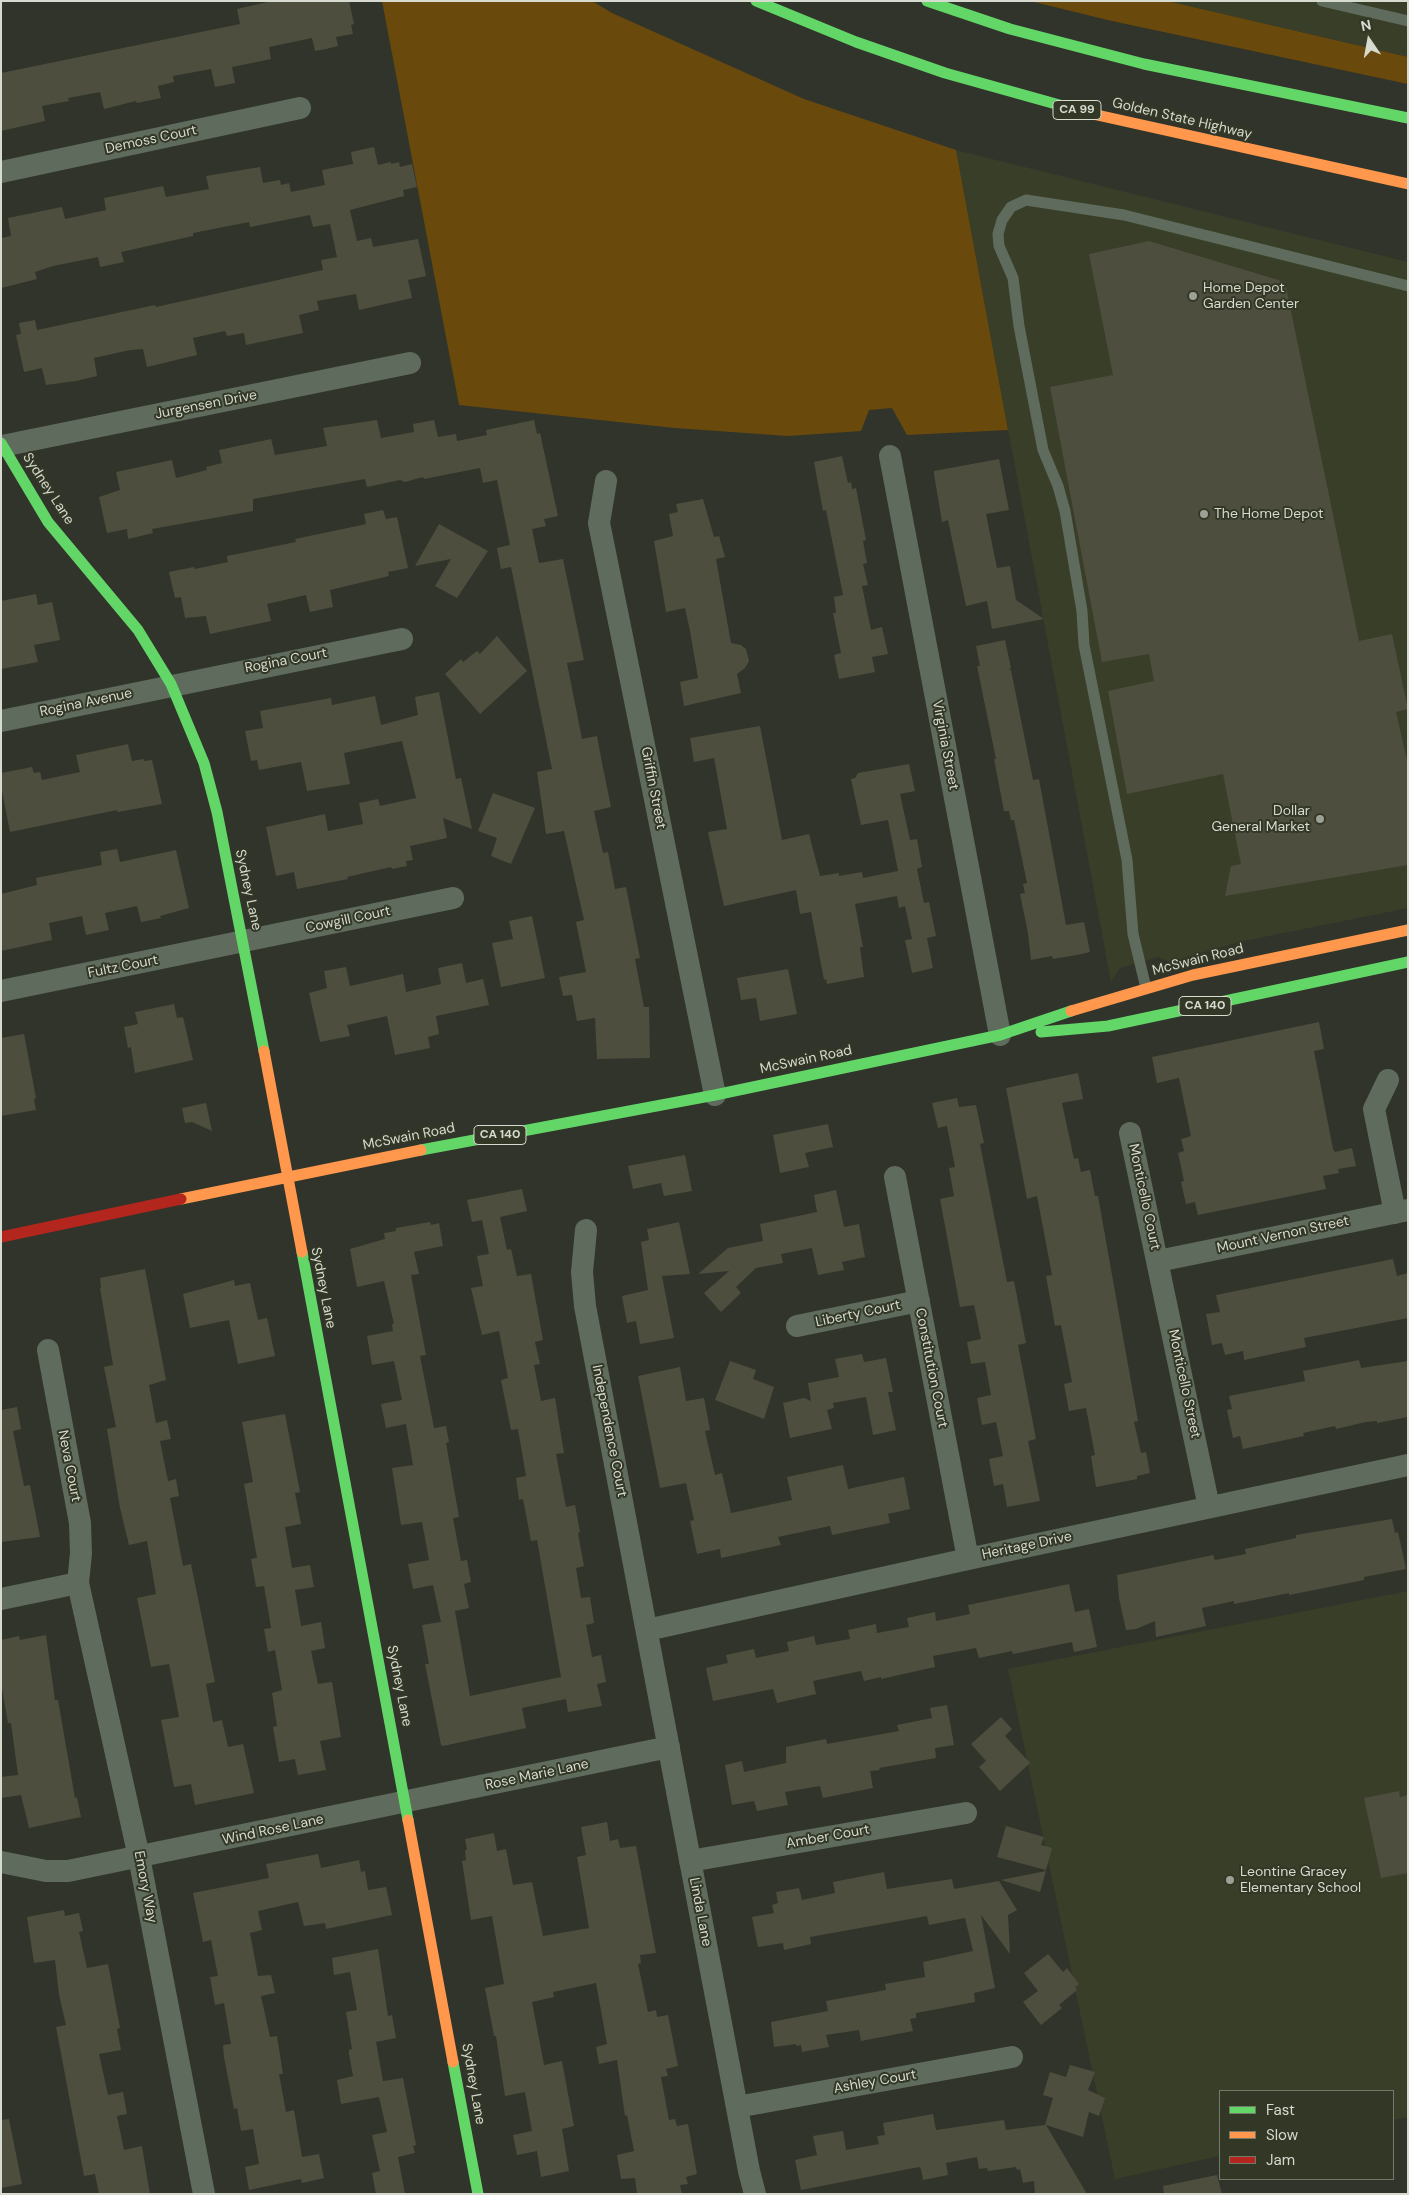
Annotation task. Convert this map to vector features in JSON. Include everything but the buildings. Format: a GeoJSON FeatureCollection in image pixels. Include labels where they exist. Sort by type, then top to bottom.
{"type":"FeatureCollection","features":[{"type":"Feature","properties":{"kind":"main road","name":"Golden State Highway"},"geometry":{"type":"LineString","coordinates":[[756,1],[856,42],[963,78],[1083,112],[1408,186]]}},
{"type":"Feature","properties":{"kind":"main road"},"geometry":{"type":"LineString","coordinates":[[927,1],[1010,29],[1144,64],[1408,118]]}},
{"type":"Feature","properties":{"kind":"main road","name":"Sydney Lane"},"geometry":{"type":"LineString","coordinates":[[2,445],[48,522],[138,630],[171,684],[204,763],[217,812],[244,942],[286,1176],[406,1802],[478,2194]]}},
{"type":"Feature","properties":{"kind":"main road","name":"McSwain Road"},"geometry":{"type":"LineString","coordinates":[[1,1237],[286,1176],[715,1095],[1000,1035],[1146,988],[1193,975],[1408,930]]}},
{"type":"Feature","properties":{"kind":"main road","name":"McSwain Road"},"geometry":{"type":"LineString","coordinates":[[1000,1035],[1108,1026],[1408,962]]}},
{"type":"Feature","properties":{"kind":"street","name":"Demoss Court"},"geometry":{"type":"LineString","coordinates":[[1,172],[300,108]]}},
{"type":"Feature","properties":{"kind":"street","name":"Jurgensen Drive"},"geometry":{"type":"LineString","coordinates":[[2,445],[410,363]]}},
{"type":"Feature","properties":{"kind":"street","name":"Virginia Street"},"geometry":{"type":"LineString","coordinates":[[890,456],[1000,1035]]}},
{"type":"Feature","properties":{"kind":"street","name":"Griffin Street"},"geometry":{"type":"LineString","coordinates":[[606,481],[599,523],[715,1095]]}},
{"type":"Feature","properties":{"kind":"street","name":"Rogina Court"},"geometry":{"type":"LineString","coordinates":[[171,684],[402,638]]}},
{"type":"Feature","properties":{"kind":"street","name":"Rogina Avenue"},"geometry":{"type":"LineString","coordinates":[[1,721],[171,684]]}},
{"type":"Feature","properties":{"kind":"street","name":"Cowgill Court"},"geometry":{"type":"LineString","coordinates":[[244,942],[453,898]]}},
{"type":"Feature","properties":{"kind":"street","name":"Fultz Court"},"geometry":{"type":"LineString","coordinates":[[1,991],[244,942]]}},
{"type":"Feature","properties":{"kind":"street"},"geometry":{"type":"LineString","coordinates":[[1388,1080],[1374,1109],[1401,1211]]}},
{"type":"Feature","properties":{"kind":"street","name":"Monticello Court"},"geometry":{"type":"LineString","coordinates":[[1130,1134],[1158,1261]]}},
{"type":"Feature","properties":{"kind":"street","name":"Constitution Court"},"geometry":{"type":"LineString","coordinates":[[895,1178],[968,1559]]}},
{"type":"Feature","properties":{"kind":"street","name":"Mount Vernon Street"},"geometry":{"type":"LineString","coordinates":[[1158,1261],[1401,1211]]}},
{"type":"Feature","properties":{"kind":"street","name":"Independence Court"},"geometry":{"type":"LineString","coordinates":[[586,1230],[582,1272],[585,1306],[647,1630]]}},
{"type":"Feature","properties":{"kind":"street","name":"Monticello Street"},"geometry":{"type":"LineString","coordinates":[[1158,1261],[1209,1507]]}},
{"type":"Feature","properties":{"kind":"street","name":"Liberty Court"},"geometry":{"type":"LineString","coordinates":[[798,1326],[918,1301]]}},
{"type":"Feature","properties":{"kind":"street","name":"Neva Court"},"geometry":{"type":"LineString","coordinates":[[48,1350],[80,1523],[81,1552],[78,1583]]}},
{"type":"Feature","properties":{"kind":"street","name":"Heritage Drive"},"geometry":{"type":"LineString","coordinates":[[647,1630],[1408,1465]]}},
{"type":"Feature","properties":{"kind":"street"},"geometry":{"type":"LineString","coordinates":[[1,1599],[78,1583]]}},
{"type":"Feature","properties":{"kind":"street","name":"Emory Way"},"geometry":{"type":"LineString","coordinates":[[78,1583],[140,1857],[204,2194]]}},
{"type":"Feature","properties":{"kind":"street","name":"Linda Lane"},"geometry":{"type":"LineString","coordinates":[[647,1630],[754,2194]]}},
{"type":"Feature","properties":{"kind":"street","name":"Rose Marie Lane"},"geometry":{"type":"LineString","coordinates":[[406,1802],[669,1747]]}},
{"type":"Feature","properties":{"kind":"street","name":"Wind Rose Lane"},"geometry":{"type":"LineString","coordinates":[[1,1862],[46,1871],[68,1871],[406,1802]]}},
{"type":"Feature","properties":{"kind":"street","name":"Amber Court"},"geometry":{"type":"LineString","coordinates":[[690,1862],[966,1813]]}},
{"type":"Feature","properties":{"kind":"street","name":"Ashley Court"},"geometry":{"type":"LineString","coordinates":[[737,2108],[1012,2057]]}},
{"type":"Feature","properties":{"kind":"lane"},"geometry":{"type":"LineString","coordinates":[[1322,1],[1359,5],[1408,21]]}},
{"type":"Feature","properties":{"kind":"lane"},"geometry":{"type":"LineString","coordinates":[[1146,988],[1132,934],[1127,860],[1084,645],[1082,610],[1065,511],[1058,486],[1043,450],[1019,326],[1013,278],[999,246],[998,234],[1002,220],[1011,207],[1026,200],[1124,215],[1408,286]]}},
{"type":"Feature","properties":{"kind":"shaded area"},"geometry":{"type":"Polygon","coordinates":[[[382,1],[592,1],[612,13],[804,99],[956,150],[1008,430],[907,435],[892,408],[869,410],[861,431],[788,436],[675,428],[459,405],[382,1]]]}},
{"type":"Feature","properties":{"kind":"shaded area"},"geometry":{"type":"Polygon","coordinates":[[[1030,1],[1167,1],[1408,57],[1408,84],[1112,21],[1030,1]]]}},
{"type":"Feature","properties":{"kind":"shaded area"},"geometry":{"type":"Polygon","coordinates":[[[1167,1],[1408,1],[1408,57],[1167,1]]]}},
{"type":"Feature","properties":{"kind":"shaded area"},"geometry":{"type":"Polygon","coordinates":[[[956,150],[1408,262],[1408,908],[1239,942],[1170,962],[1158,957],[1120,968],[1111,982],[956,150]]]}},
{"type":"Feature","properties":{"kind":"shaded area","name":"Leontine Gracey Elementary School"},"geometry":{"type":"Polygon","coordinates":[[[1408,1591],[1408,2117],[1394,2120],[1394,2090],[1219,2090],[1219,2156],[1115,2179],[1008,1669],[1408,1591]]]}},
{"type":"Feature","properties":{"kind":"traffic: fast"},"geometry":{"type":"LineString","coordinates":[[756,1],[856,42],[945,73],[1088,113]]}},
{"type":"Feature","properties":{"kind":"traffic: fast"},"geometry":{"type":"LineString","coordinates":[[927,1],[1010,29],[1144,64],[1408,118]]}},
{"type":"Feature","properties":{"kind":"traffic: fast"},"geometry":{"type":"LineString","coordinates":[[1,443],[48,522],[138,630],[171,684],[204,763],[217,812],[264,1051]]}},
{"type":"Feature","properties":{"kind":"traffic: fast"},"geometry":{"type":"LineString","coordinates":[[1041,1032],[1108,1026],[1408,962]]}},
{"type":"Feature","properties":{"kind":"traffic: fast"},"geometry":{"type":"LineString","coordinates":[[421,1150],[715,1095],[1000,1035],[1071,1011]]}},
{"type":"Feature","properties":{"kind":"traffic: fast"},"geometry":{"type":"LineString","coordinates":[[302,1252],[408,1820]]}},
{"type":"Feature","properties":{"kind":"traffic: fast"},"geometry":{"type":"LineString","coordinates":[[453,2062],[478,2194]]}},
{"type":"Feature","properties":{"kind":"traffic: slow"},"geometry":{"type":"LineString","coordinates":[[1088,113],[1408,184]]}},
{"type":"Feature","properties":{"kind":"traffic: slow"},"geometry":{"type":"LineString","coordinates":[[1071,1011],[1193,975],[1408,930]]}},
{"type":"Feature","properties":{"kind":"traffic: slow"},"geometry":{"type":"LineString","coordinates":[[264,1051],[302,1252]]}},
{"type":"Feature","properties":{"kind":"traffic: slow"},"geometry":{"type":"LineString","coordinates":[[181,1199],[421,1150]]}},
{"type":"Feature","properties":{"kind":"traffic: slow"},"geometry":{"type":"LineString","coordinates":[[408,1820],[453,2062]]}},
{"type":"Feature","properties":{"kind":"traffic: jam"},"geometry":{"type":"LineString","coordinates":[[1,1237],[181,1199]]}},
{"type":"Feature","properties":{"kind":"place","name":"Home Depot Garden Center"},"geometry":{"type":"Point","coordinates":[1193,296]}},
{"type":"Feature","properties":{"kind":"place","name":"The Home Depot"},"geometry":{"type":"Point","coordinates":[1204,514]}},
{"type":"Feature","properties":{"kind":"place","name":"Dollar General Market"},"geometry":{"type":"Point","coordinates":[1320,819]}},
{"type":"Feature","properties":{"kind":"place","name":"Leontine Gracey Elementary School"},"geometry":{"type":"Point","coordinates":[1230,1880]}}]}
